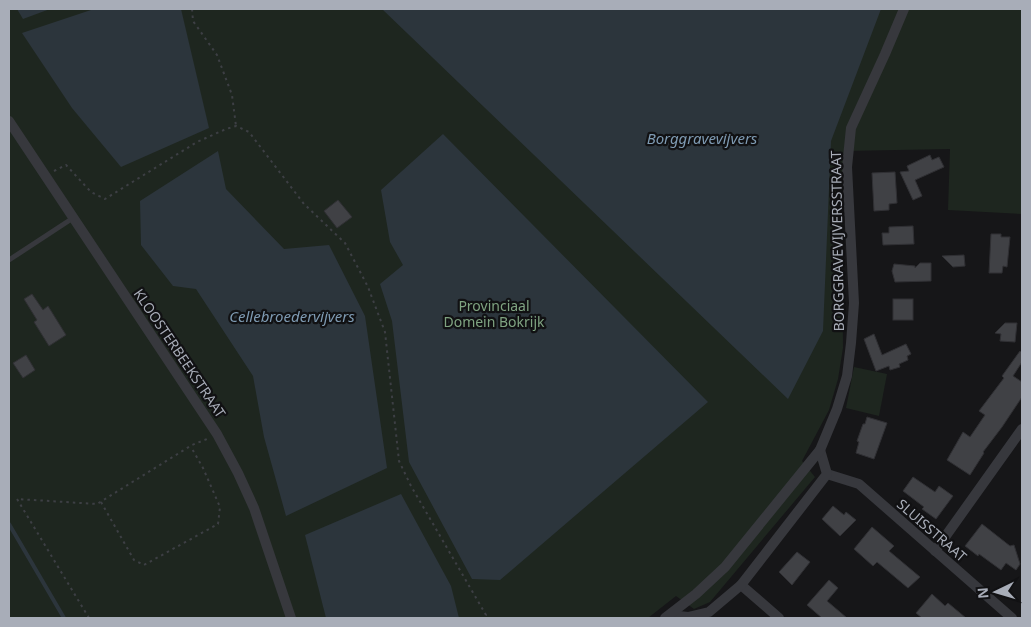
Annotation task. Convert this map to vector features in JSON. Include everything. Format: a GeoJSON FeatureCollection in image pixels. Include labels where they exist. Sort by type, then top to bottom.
{"type":"FeatureCollection","features":[{"type":"Feature","properties":{"kind":"street","name":"BORGGRAVEVIJVERSSTRAAT"},"geometry":{"type":"LineString","coordinates":[[668,616],[696,594],[725,567],[820,450],[837,410],[847,376],[854,303],[847,167],[851,128],[904,9]]}},
{"type":"Feature","properties":{"kind":"street","name":"KLOOSTERBEEKSTRAAT"},"geometry":{"type":"LineString","coordinates":[[9,121],[217,434],[254,508],[291,618]]}},
{"type":"Feature","properties":{"kind":"street"},"geometry":{"type":"LineString","coordinates":[[935,551],[1022,429]]}},
{"type":"Feature","properties":{"kind":"street"},"geometry":{"type":"LineString","coordinates":[[820,450],[827,474]]}},
{"type":"Feature","properties":{"kind":"street","name":"BORGGRAVEVIJVERSSTRAAT"},"geometry":{"type":"LineString","coordinates":[[668,616],[688,617],[709,612],[741,585],[827,474]]}},
{"type":"Feature","properties":{"kind":"street","name":"SLUISSTRAAT"},"geometry":{"type":"LineString","coordinates":[[827,474],[859,484],[1012,618]]}},
{"type":"Feature","properties":{"kind":"street"},"geometry":{"type":"LineString","coordinates":[[741,585],[779,618]]}},
{"type":"Feature","properties":{"kind":"lane"},"geometry":{"type":"LineString","coordinates":[[9,260],[73,218]]}},
{"type":"Feature","properties":{"kind":"path"},"geometry":{"type":"LineString","coordinates":[[192,9],[193,21],[217,55],[232,95],[236,126]]}},
{"type":"Feature","properties":{"kind":"path"},"geometry":{"type":"LineString","coordinates":[[45,175],[66,165],[91,192],[106,199],[197,142],[236,126],[249,132],[304,204],[345,242],[368,287],[386,332],[399,461],[411,486],[486,615],[482,618]]}},
{"type":"Feature","properties":{"kind":"path"},"geometry":{"type":"LineString","coordinates":[[89,618],[17,499],[97,504],[191,446],[217,434]]}},
{"type":"Feature","properties":{"kind":"path"},"geometry":{"type":"LineString","coordinates":[[101,502],[134,560],[144,565],[218,524],[220,507],[191,446]]}},
{"type":"Feature","properties":{"kind":"green space","name":"Provinciaal Domein Bokrijk"},"geometry":{"type":"Polygon","coordinates":[[[9,9],[1022,9],[1022,214],[948,210],[950,149],[844,151],[842,185],[843,348],[838,379],[829,410],[802,461],[815,477],[710,602],[694,609],[676,596],[648,618],[9,618],[9,9]]]}},
{"type":"Feature","properties":{"kind":"green space"},"geometry":{"type":"Polygon","coordinates":[[[854,367],[887,374],[879,416],[846,408],[854,367]]]}},
{"type":"Feature","properties":{"kind":"water"},"geometry":{"type":"Polygon","coordinates":[[[17,9],[50,9],[23,19],[17,9]]]}},
{"type":"Feature","properties":{"kind":"water"},"geometry":{"type":"Polygon","coordinates":[[[94,9],[181,9],[209,128],[121,167],[72,108],[22,33],[94,9]]]}},
{"type":"Feature","properties":{"kind":"water","name":"Borggravevijvers"},"geometry":{"type":"Polygon","coordinates":[[[382,9],[881,9],[831,141],[823,331],[788,399],[382,9]]]}},
{"type":"Feature","properties":{"kind":"water"},"geometry":{"type":"Polygon","coordinates":[[[443,134],[708,402],[500,580],[472,579],[409,462],[392,321],[380,284],[403,265],[390,242],[381,190],[443,134]]]}},
{"type":"Feature","properties":{"kind":"water","name":"Cellebroedervijvers"},"geometry":{"type":"Polygon","coordinates":[[[218,151],[226,189],[284,249],[329,245],[365,316],[387,468],[286,516],[264,437],[253,376],[196,289],[173,286],[141,245],[140,201],[218,151]]]}},
{"type":"Feature","properties":{"kind":"water"},"geometry":{"type":"Polygon","coordinates":[[[401,494],[451,586],[459,618],[326,618],[305,535],[401,494]]]}},
{"type":"Feature","properties":{"kind":"building"},"geometry":{"type":"Polygon","coordinates":[[[930,155],[932,160],[939,157],[944,167],[915,180],[922,196],[913,200],[900,172],[909,171],[907,166],[930,155]]]}},
{"type":"Feature","properties":{"kind":"building"},"geometry":{"type":"Polygon","coordinates":[[[895,172],[897,203],[889,204],[889,210],[874,211],[872,173],[895,172]]]}},
{"type":"Feature","properties":{"kind":"building"},"geometry":{"type":"Polygon","coordinates":[[[338,200],[352,217],[337,228],[324,211],[338,200]]]}},
{"type":"Feature","properties":{"kind":"building"},"geometry":{"type":"Polygon","coordinates":[[[913,226],[914,244],[883,245],[882,233],[889,233],[889,227],[913,226]]]}},
{"type":"Feature","properties":{"kind":"building"},"geometry":{"type":"Polygon","coordinates":[[[991,234],[1001,234],[1001,237],[1010,237],[1007,267],[1003,266],[1002,273],[989,273],[991,234]]]}},
{"type":"Feature","properties":{"kind":"building"},"geometry":{"type":"Polygon","coordinates":[[[964,255],[965,266],[953,267],[942,256],[964,255]]]}},
{"type":"Feature","properties":{"kind":"building"},"geometry":{"type":"Polygon","coordinates":[[[920,263],[931,263],[931,281],[895,282],[892,271],[894,264],[915,266],[915,268],[920,263]]]}},
{"type":"Feature","properties":{"kind":"building"},"geometry":{"type":"Polygon","coordinates":[[[32,294],[43,310],[48,306],[66,335],[49,346],[34,322],[37,320],[24,299],[32,294]]]}},
{"type":"Feature","properties":{"kind":"building"},"geometry":{"type":"Polygon","coordinates":[[[893,299],[913,299],[913,320],[893,320],[893,299]]]}},
{"type":"Feature","properties":{"kind":"building"},"geometry":{"type":"Polygon","coordinates":[[[1005,323],[1017,323],[1015,342],[1000,341],[1001,334],[995,333],[1005,323]]]}},
{"type":"Feature","properties":{"kind":"building"},"geometry":{"type":"Polygon","coordinates":[[[874,334],[882,355],[906,344],[911,354],[907,356],[908,360],[899,364],[900,367],[890,370],[889,366],[876,371],[864,339],[874,334]]]}},
{"type":"Feature","properties":{"kind":"building"},"geometry":{"type":"Polygon","coordinates":[[[1020,351],[1022,353],[1022,362],[1013,376],[1022,382],[1022,397],[983,452],[970,475],[947,460],[963,432],[970,437],[985,415],[979,411],[1004,378],[1002,376],[1020,351]]]}},
{"type":"Feature","properties":{"kind":"building"},"geometry":{"type":"Polygon","coordinates":[[[26,355],[35,370],[23,378],[13,363],[26,355]]]}},
{"type":"Feature","properties":{"kind":"building"},"geometry":{"type":"Polygon","coordinates":[[[867,417],[887,423],[874,459],[856,453],[859,442],[857,441],[867,417]]]}},
{"type":"Feature","properties":{"kind":"building"},"geometry":{"type":"Polygon","coordinates":[[[913,477],[935,492],[939,486],[953,496],[936,519],[903,491],[913,477]]]}},
{"type":"Feature","properties":{"kind":"building"},"geometry":{"type":"Polygon","coordinates":[[[833,506],[844,515],[846,512],[856,520],[840,536],[822,519],[833,506]]]}},
{"type":"Feature","properties":{"kind":"building"},"geometry":{"type":"Polygon","coordinates":[[[982,524],[1010,546],[1014,545],[1020,564],[1016,570],[1006,563],[1001,570],[965,546],[982,524]]]}},
{"type":"Feature","properties":{"kind":"building"},"geometry":{"type":"Polygon","coordinates":[[[872,527],[894,546],[889,551],[920,577],[908,588],[877,562],[873,566],[854,549],[872,527]]]}},
{"type":"Feature","properties":{"kind":"building"},"geometry":{"type":"Polygon","coordinates":[[[797,552],[810,562],[792,585],[779,572],[797,552]]]}},
{"type":"Feature","properties":{"kind":"building"},"geometry":{"type":"Polygon","coordinates":[[[829,580],[838,588],[827,601],[847,618],[822,618],[807,605],[829,580]]]}},
{"type":"Feature","properties":{"kind":"building"},"geometry":{"type":"Polygon","coordinates":[[[932,594],[945,606],[948,603],[966,618],[922,618],[916,613],[932,594]]]}},
{"type":"Feature","properties":{"kind":"waterway"},"geometry":{"type":"LineString","coordinates":[[9,524],[64,618]]}}]}
